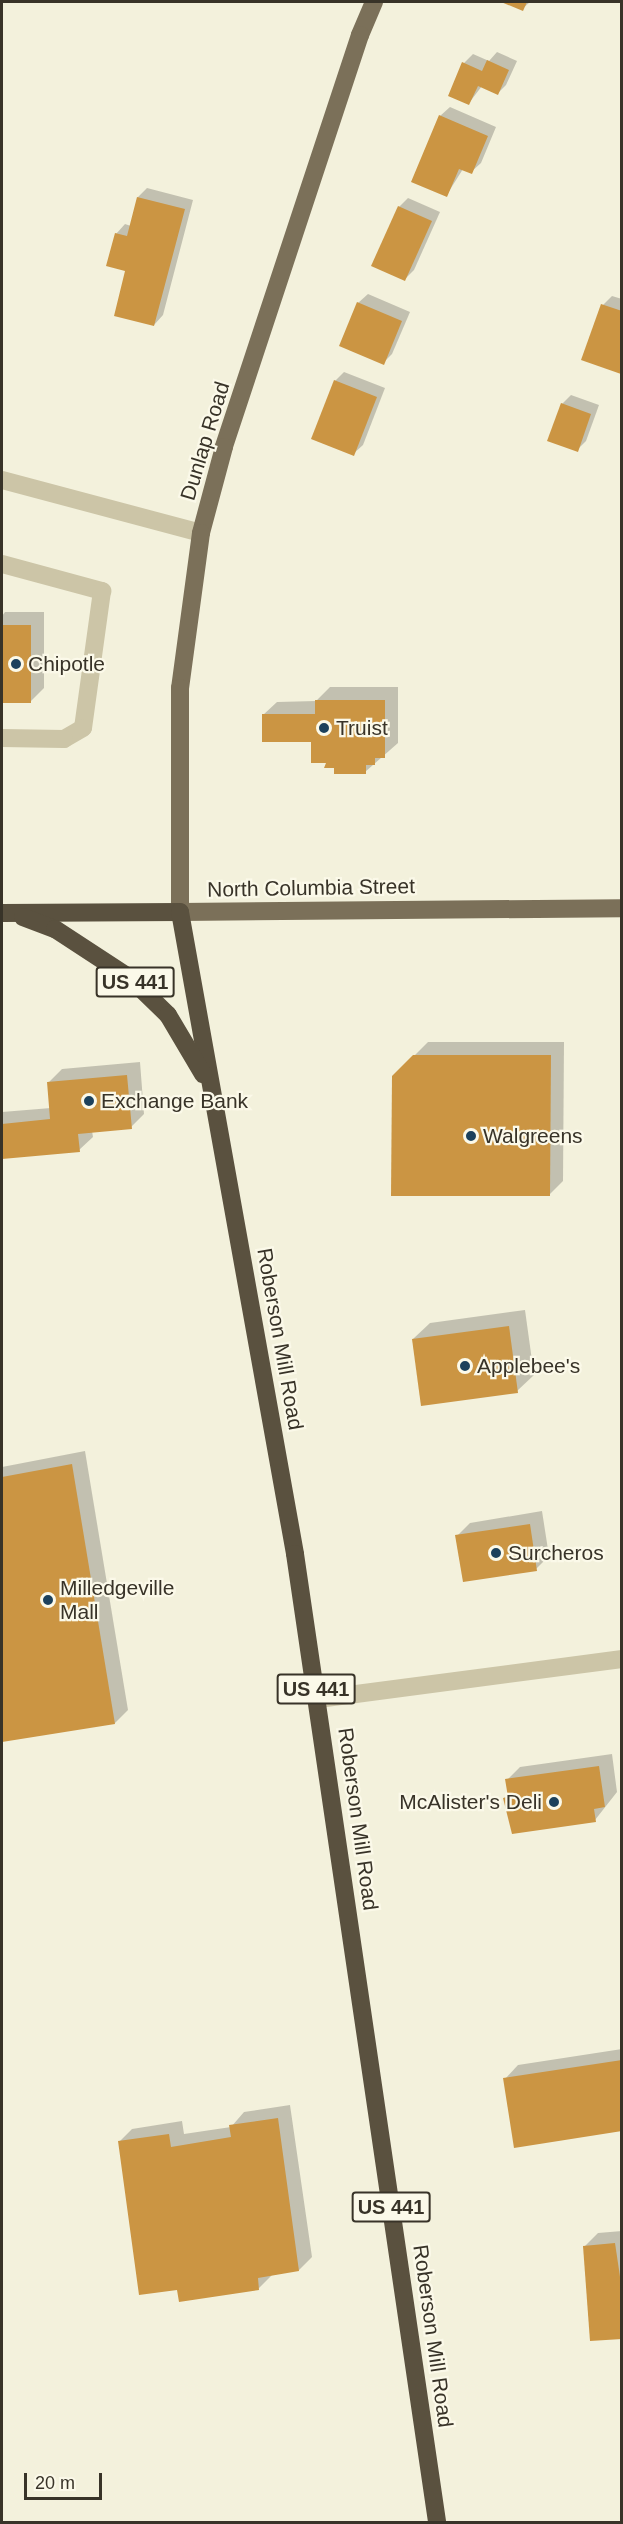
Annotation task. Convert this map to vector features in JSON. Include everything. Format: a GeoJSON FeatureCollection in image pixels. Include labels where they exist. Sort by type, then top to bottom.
{"type":"FeatureCollection","features":[{"type":"Feature","properties":{"kind":"highway","name":"North Columbia Street"},"geometry":{"type":"LineString","coordinates":[[7,913],[180,912]]}},
{"type":"Feature","properties":{"kind":"highway","name":"Roberson Mill Road"},"geometry":{"type":"LineString","coordinates":[[180,912],[318,1699],[437,2523]]}},
{"type":"Feature","properties":{"kind":"highway","name":"US 441"},"geometry":{"type":"LineString","coordinates":[[7,913],[55,930],[130,978],[168,1015],[184,1038],[213,1097]]}},
{"type":"Feature","properties":{"kind":"main road","name":"Dunlap Road"},"geometry":{"type":"LineString","coordinates":[[180,912],[180,688],[201,533],[224,447],[360,35],[374,2]]}},
{"type":"Feature","properties":{"kind":"main road","name":"North Columbia Street"},"geometry":{"type":"LineString","coordinates":[[180,912],[621,908]]}},
{"type":"Feature","properties":{"kind":"lane"},"geometry":{"type":"LineString","coordinates":[[2,480],[201,533]]}},
{"type":"Feature","properties":{"kind":"lane"},"geometry":{"type":"LineString","coordinates":[[2,564],[102,591],[83,728],[64,740],[2,738]]}},
{"type":"Feature","properties":{"kind":"lane"},"geometry":{"type":"LineString","coordinates":[[318,1699],[621,1659]]}},
{"type":"Feature","properties":{"kind":"building"},"geometry":{"type":"Polygon","coordinates":[[[501,2],[527,2],[523,11],[501,2]]]}},
{"type":"Feature","properties":{"kind":"building"},"geometry":{"type":"Polygon","coordinates":[[[487,60],[509,70],[498,95],[478,86],[469,105],[448,96],[462,62],[482,71],[487,60]]]}},
{"type":"Feature","properties":{"kind":"building"},"geometry":{"type":"Polygon","coordinates":[[[439,115],[488,136],[472,174],[459,169],[447,197],[411,182],[439,115]]]}},
{"type":"Feature","properties":{"kind":"building"},"geometry":{"type":"Polygon","coordinates":[[[137,197],[185,209],[154,326],[114,316],[125,271],[106,266],[115,233],[127,236],[137,197]]]}},
{"type":"Feature","properties":{"kind":"building"},"geometry":{"type":"Polygon","coordinates":[[[398,206],[432,221],[405,281],[371,266],[398,206]]]}},
{"type":"Feature","properties":{"kind":"building"},"geometry":{"type":"Polygon","coordinates":[[[357,302],[402,321],[384,365],[339,346],[357,302]]]}},
{"type":"Feature","properties":{"kind":"building"},"geometry":{"type":"Polygon","coordinates":[[[601,304],[622,311],[621,374],[581,360],[601,304]]]}},
{"type":"Feature","properties":{"kind":"building"},"geometry":{"type":"Polygon","coordinates":[[[334,380],[377,397],[354,456],[311,439],[334,380]]]}},
{"type":"Feature","properties":{"kind":"building"},"geometry":{"type":"Polygon","coordinates":[[[561,403],[591,414],[578,452],[547,441],[561,403]]]}},
{"type":"Feature","properties":{"kind":"building","name":"Chipotle"},"geometry":{"type":"Polygon","coordinates":[[[2,625],[31,625],[31,703],[2,703],[2,625]]]}},
{"type":"Feature","properties":{"kind":"building","name":"Truist"},"geometry":{"type":"Polygon","coordinates":[[[315,700],[385,700],[385,758],[375,758],[375,765],[366,765],[366,774],[334,774],[334,768],[324,768],[326,763],[311,763],[311,742],[262,742],[262,714],[315,714],[315,700]]]}},
{"type":"Feature","properties":{"kind":"building","name":"Walgreens"},"geometry":{"type":"Polygon","coordinates":[[[413,1055],[551,1055],[550,1196],[391,1196],[392,1076],[413,1055]]]}},
{"type":"Feature","properties":{"kind":"building","name":"Exchange Bank"},"geometry":{"type":"Polygon","coordinates":[[[127,1075],[132,1129],[78,1134],[80,1152],[2,1159],[2,1124],[50,1119],[47,1082],[127,1075]]]}},
{"type":"Feature","properties":{"kind":"building","name":"Applebee's"},"geometry":{"type":"Polygon","coordinates":[[[509,1326],[518,1393],[421,1406],[412,1339],[509,1326]]]}},
{"type":"Feature","properties":{"kind":"building","name":"Milledgeville Mall"},"geometry":{"type":"Polygon","coordinates":[[[72,1464],[115,1724],[2,1742],[2,1477],[72,1464]]]}},
{"type":"Feature","properties":{"kind":"building","name":"Surcheros"},"geometry":{"type":"Polygon","coordinates":[[[530,1524],[537,1571],[463,1582],[455,1535],[530,1524]]]}},
{"type":"Feature","properties":{"kind":"building","name":"McAlister's Deli"},"geometry":{"type":"Polygon","coordinates":[[[599,1766],[605,1807],[594,1809],[596,1822],[512,1834],[503,1798],[508,1797],[505,1779],[599,1766]]]}},
{"type":"Feature","properties":{"kind":"building"},"geometry":{"type":"Polygon","coordinates":[[[622,2060],[622,2131],[514,2148],[503,2078],[622,2060]]]}},
{"type":"Feature","properties":{"kind":"building"},"geometry":{"type":"Polygon","coordinates":[[[278,2118],[299,2271],[258,2278],[259,2290],[179,2302],[177,2290],[139,2295],[118,2141],[169,2134],[171,2147],[231,2137],[229,2125],[278,2118]]]}},
{"type":"Feature","properties":{"kind":"building"},"geometry":{"type":"Polygon","coordinates":[[[615,2243],[622,2290],[622,2339],[590,2341],[583,2246],[615,2243]]]}},
{"type":"Feature","properties":{"kind":"place","name":"Chipotle"},"geometry":{"type":"Point","coordinates":[16,664]}},
{"type":"Feature","properties":{"kind":"place","name":"Truist"},"geometry":{"type":"Point","coordinates":[324,728]}},
{"type":"Feature","properties":{"kind":"place","name":"Exchange Bank"},"geometry":{"type":"Point","coordinates":[89,1101]}},
{"type":"Feature","properties":{"kind":"place","name":"Walgreens"},"geometry":{"type":"Point","coordinates":[471,1136]}},
{"type":"Feature","properties":{"kind":"place","name":"Applebee's"},"geometry":{"type":"Point","coordinates":[465,1366]}},
{"type":"Feature","properties":{"kind":"place","name":"Surcheros"},"geometry":{"type":"Point","coordinates":[496,1553]}},
{"type":"Feature","properties":{"kind":"place","name":"Milledgeville Mall"},"geometry":{"type":"Point","coordinates":[48,1600]}},
{"type":"Feature","properties":{"kind":"place","name":"McAlister's Deli"},"geometry":{"type":"Point","coordinates":[554,1802]}}]}
